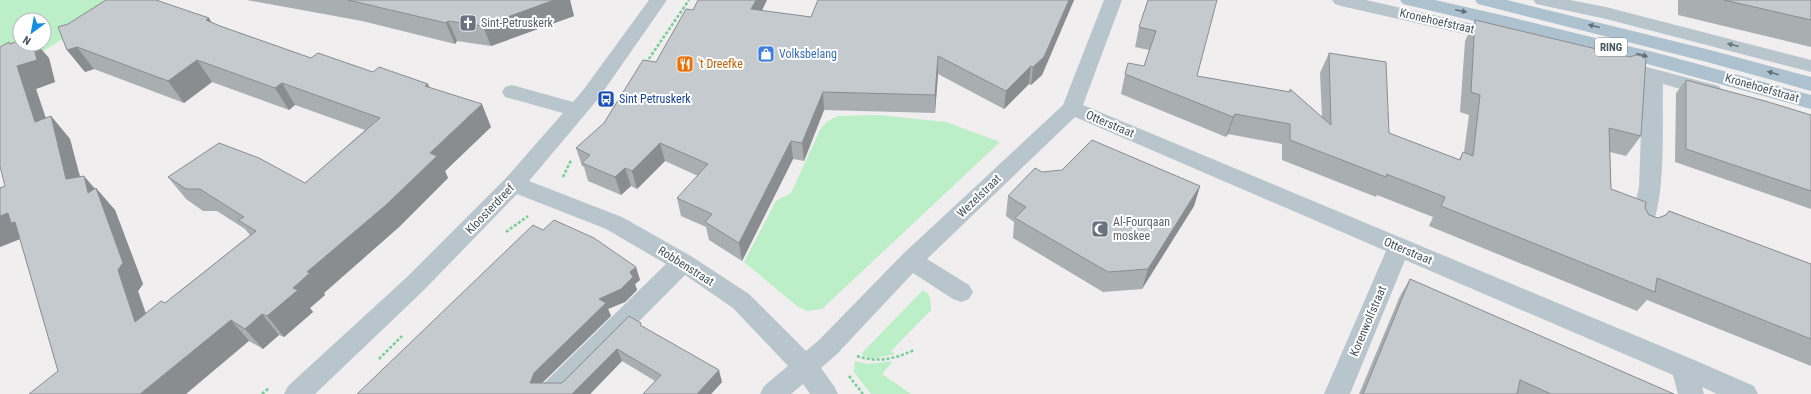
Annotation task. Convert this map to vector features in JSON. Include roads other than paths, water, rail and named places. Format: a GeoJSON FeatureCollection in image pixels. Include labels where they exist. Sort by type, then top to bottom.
{"type":"FeatureCollection","features":[{"type":"Feature","properties":{"kind":"main road","name":"Kronehoefstraat"},"geometry":{"type":"LineString","coordinates":[[1409,0],[1592,42],[1811,102]]}},
{"type":"Feature","properties":{"kind":"main road","name":"Kronehoefstraat"},"geometry":{"type":"LineString","coordinates":[[1484,0],[1703,54],[1811,84]]}},
{"type":"Feature","properties":{"kind":"street","name":"Kloosterdreef"},"geometry":{"type":"LineString","coordinates":[[297,394],[415,284],[514,184],[578,110],[619,57],[658,0]]}},
{"type":"Feature","properties":{"kind":"street","name":"Wezelstraat"},"geometry":{"type":"LineString","coordinates":[[773,394],[828,347],[911,260],[1072,108],[1113,0]]}},
{"type":"Feature","properties":{"kind":"street","name":"Kronehoefstraat"},"geometry":{"type":"LineString","coordinates":[[1341,0],[1538,44],[1811,119]]}},
{"type":"Feature","properties":{"kind":"street"},"geometry":{"type":"LineString","coordinates":[[1542,0],[1606,6],[1811,66]]}},
{"type":"Feature","properties":{"kind":"street"},"geometry":{"type":"LineString","coordinates":[[1641,226],[1650,187],[1653,75]]}},
{"type":"Feature","properties":{"kind":"street"},"geometry":{"type":"LineString","coordinates":[[512,92],[578,110]]}},
{"type":"Feature","properties":{"kind":"street","name":"Otterstraat"},"geometry":{"type":"LineString","coordinates":[[1072,108],[1745,394]]}},
{"type":"Feature","properties":{"kind":"street","name":"Robbenstraat"},"geometry":{"type":"LineString","coordinates":[[514,184],[614,223],[683,262],[742,301],[805,367],[825,394]]}},
{"type":"Feature","properties":{"kind":"street","name":"Korenwolfstraat"},"geometry":{"type":"LineString","coordinates":[[1337,394],[1399,247]]}},
{"type":"Feature","properties":{"kind":"street"},"geometry":{"type":"LineString","coordinates":[[911,260],[961,292]]}},
{"type":"Feature","properties":{"kind":"street"},"geometry":{"type":"LineString","coordinates":[[550,394],[683,262]]}},
{"type":"Feature","properties":{"kind":"street"},"geometry":{"type":"LineString","coordinates":[[1683,367],[1692,394]]}},
{"type":"Feature","properties":{"kind":"place","name":"Sint-Petruskerk"},"geometry":{"type":"Point","coordinates":[468,23]}},
{"type":"Feature","properties":{"kind":"place","name":"Volksbelang"},"geometry":{"type":"Point","coordinates":[766,54]}},
{"type":"Feature","properties":{"kind":"place","name":"'t Dreefke"},"geometry":{"type":"Point","coordinates":[685,64]}},
{"type":"Feature","properties":{"kind":"place","name":"Sint Petruskerk"},"geometry":{"type":"Point","coordinates":[606,99]}},
{"type":"Feature","properties":{"kind":"place","name":"Al-Fourqaan moskee"},"geometry":{"type":"Point","coordinates":[1100,229]}}]}
